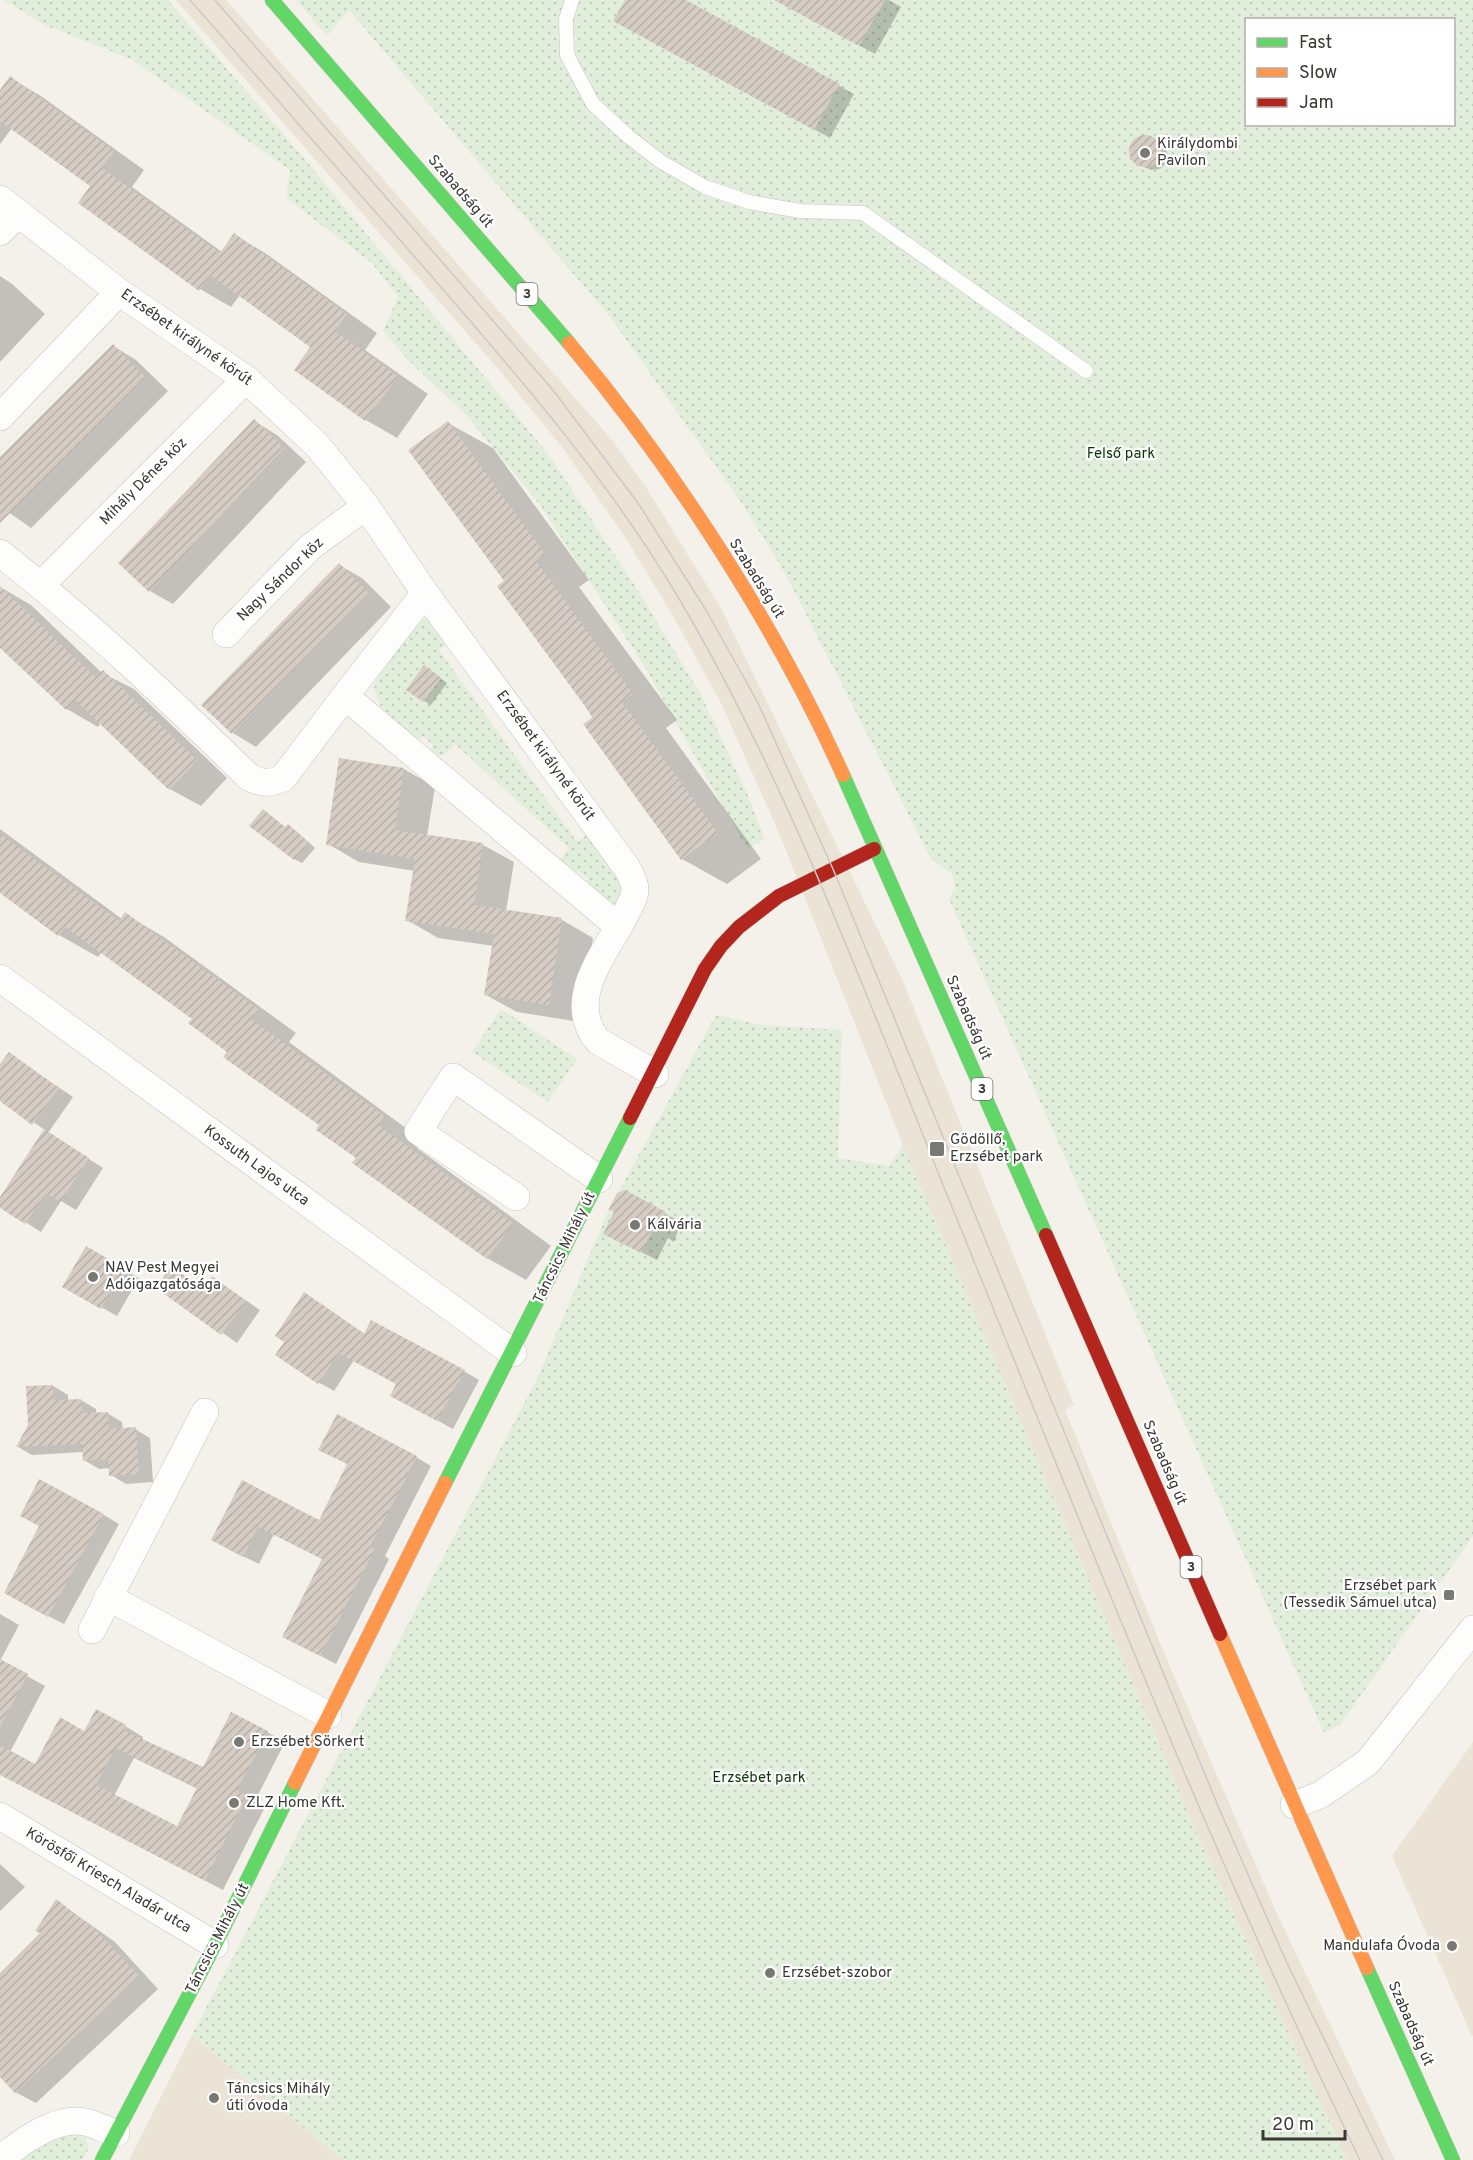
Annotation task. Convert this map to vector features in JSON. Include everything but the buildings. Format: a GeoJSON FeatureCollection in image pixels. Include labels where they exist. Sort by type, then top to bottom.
{"type":"FeatureCollection","features":[{"type":"Feature","properties":{"kind":"main road","name":"Szabadság út"},"geometry":{"type":"LineString","coordinates":[[272,0],[558,329],[656,458],[756,607],[788,665],[821,726],[1083,1319],[1294,1805],[1453,2160]]}},
{"type":"Feature","properties":{"kind":"main road","name":"Táncsics Mihály út"},"geometry":{"type":"LineString","coordinates":[[102,2160],[215,1945],[328,1715],[599,1179],[655,1074],[705,969],[718,947],[740,924],[772,899],[874,849]]}},
{"type":"Feature","properties":{"kind":"street","name":"Erzsébet királyné körút"},"geometry":{"type":"LineString","coordinates":[[6,214],[246,379],[317,445],[366,506],[425,593],[627,868],[635,892],[587,986],[583,1000],[586,1022],[597,1041],[655,1074]]}},
{"type":"Feature","properties":{"kind":"street"},"geometry":{"type":"LineString","coordinates":[[0,417],[119,292]]}},
{"type":"Feature","properties":{"kind":"street","name":"Mihály Dénes köz"},"geometry":{"type":"LineString","coordinates":[[41,585],[246,379]]}},
{"type":"Feature","properties":{"kind":"street","name":"Nagy Sándor köz"},"geometry":{"type":"LineString","coordinates":[[226,634],[309,548],[366,506]]}},
{"type":"Feature","properties":{"kind":"street"},"geometry":{"type":"LineString","coordinates":[[0,553],[41,585],[164,694],[249,777],[261,783],[272,783],[283,778],[425,593]]}},
{"type":"Feature","properties":{"kind":"street"},"geometry":{"type":"LineString","coordinates":[[345,696],[619,927]]}},
{"type":"Feature","properties":{"kind":"street","name":"Kossuth Lajos utca"},"geometry":{"type":"LineString","coordinates":[[0,978],[513,1353]]}},
{"type":"Feature","properties":{"kind":"street"},"geometry":{"type":"LineString","coordinates":[[516,1197],[418,1131],[453,1077],[599,1179]]}},
{"type":"Feature","properties":{"kind":"street"},"geometry":{"type":"LineString","coordinates":[[92,1630],[206,1412]]}},
{"type":"Feature","properties":{"kind":"street"},"geometry":{"type":"LineString","coordinates":[[108,1597],[328,1715]]}},
{"type":"Feature","properties":{"kind":"street"},"geometry":{"type":"LineString","coordinates":[[1294,1805],[1320,1795],[1368,1762],[1473,1629]]}},
{"type":"Feature","properties":{"kind":"street","name":"Körösfői Kriesch Aladár utca"},"geometry":{"type":"LineString","coordinates":[[0,1816],[215,1945]]}},
{"type":"Feature","properties":{"kind":"street"},"geometry":{"type":"LineString","coordinates":[[0,2159],[44,2131],[73,2122],[84,2121],[116,2133]]}},
{"type":"Feature","properties":{"kind":"lane"},"geometry":{"type":"LineString","coordinates":[[572,0],[566,19],[567,56],[593,104],[629,137],[660,161],[705,187],[749,202],[800,211],[862,213],[1086,371]]}},
{"type":"Feature","properties":{"kind":"shaded area"},"geometry":{"type":"Polygon","coordinates":[[[176,0],[226,0],[612,440],[647,489],[722,610],[902,979],[1074,1405],[1065,1410],[1165,1655],[1277,1914],[1395,2160],[1347,2160],[1200,1840],[903,1145],[780,835],[721,703],[672,614],[625,537],[562,447],[500,371],[176,0]]]}},
{"type":"Feature","properties":{"kind":"shaded area","name":"Mandulafa Óvoda"},"geometry":{"type":"Polygon","coordinates":[[[1473,1742],[1473,2035],[1472,2036],[1392,1856],[1473,1742]]]}},
{"type":"Feature","properties":{"kind":"shaded area","name":"Táncsics Mihály úti óvoda"},"geometry":{"type":"Polygon","coordinates":[[[192,2035],[343,2160],[129,2160],[192,2035]]]}},
{"type":"Feature","properties":{"kind":"green space"},"geometry":{"type":"Polygon","coordinates":[[[4,0],[168,0],[307,162],[549,455],[639,592],[701,695],[750,800],[764,839],[747,849],[646,669],[541,506],[467,416],[409,361],[383,331],[398,297],[372,263],[286,198],[290,170],[131,59],[45,25],[4,0]]]}},
{"type":"Feature","properties":{"kind":"green space","name":"Felső park"},"geometry":{"type":"Polygon","coordinates":[[[296,0],[1473,0],[1473,1536],[1340,1725],[1324,1733],[949,899],[955,886],[952,874],[931,859],[785,573],[741,502],[610,317],[349,10],[327,36],[296,0]]]}},
{"type":"Feature","properties":{"kind":"green space"},"geometry":{"type":"Polygon","coordinates":[[[431,618],[449,643],[439,650],[577,842],[588,834],[608,858],[619,877],[621,886],[620,895],[614,904],[583,884],[588,879],[578,871],[574,876],[558,862],[569,848],[455,744],[445,755],[438,755],[430,750],[433,745],[423,736],[418,740],[381,707],[374,689],[375,682],[416,621],[431,618]]]}},
{"type":"Feature","properties":{"kind":"green space"},"geometry":{"type":"Polygon","coordinates":[[[501,1009],[577,1059],[548,1102],[472,1052],[501,1009]]]}},
{"type":"Feature","properties":{"kind":"green space","name":"Erzsébet park"},"geometry":{"type":"Polygon","coordinates":[[[716,1015],[761,1025],[842,1030],[838,1158],[889,1166],[903,1145],[1200,1840],[1347,2160],[343,2160],[192,2035],[538,1377],[609,1209],[716,1015]]]}},
{"type":"Feature","properties":{"kind":"green space"},"geometry":{"type":"Polygon","coordinates":[[[64,2132],[84,2135],[89,2148],[82,2160],[16,2160],[64,2132]]]}},
{"type":"Feature","properties":{"kind":"tram line"},"geometry":{"type":"LineString","coordinates":[[190,0],[462,311],[560,429],[651,553],[717,666],[787,808],[819,881],[1194,1795],[1247,1917],[1360,2160]]}},
{"type":"Feature","properties":{"kind":"tram line"},"geometry":{"type":"LineString","coordinates":[[215,0],[553,390],[638,503],[706,610],[757,701],[833,869],[1218,1806],[1286,1961],[1383,2160]]}},
{"type":"Feature","properties":{"kind":"traffic: fast"},"geometry":{"type":"LineString","coordinates":[[272,0],[569,343]]}},
{"type":"Feature","properties":{"kind":"traffic: fast"},"geometry":{"type":"LineString","coordinates":[[843,775],[1046,1235]]}},
{"type":"Feature","properties":{"kind":"traffic: fast"},"geometry":{"type":"LineString","coordinates":[[445,1483],[630,1118]]}},
{"type":"Feature","properties":{"kind":"traffic: fast"},"geometry":{"type":"LineString","coordinates":[[102,2160],[215,1945],[295,1783]]}},
{"type":"Feature","properties":{"kind":"traffic: fast"},"geometry":{"type":"LineString","coordinates":[[1367,1968],[1453,2160]]}},
{"type":"Feature","properties":{"kind":"traffic: slow"},"geometry":{"type":"LineString","coordinates":[[569,343],[646,442],[720,550],[787,662],[843,775]]}},
{"type":"Feature","properties":{"kind":"traffic: slow"},"geometry":{"type":"LineString","coordinates":[[295,1783],[445,1483]]}},
{"type":"Feature","properties":{"kind":"traffic: slow"},"geometry":{"type":"LineString","coordinates":[[1220,1634],[1367,1968]]}},
{"type":"Feature","properties":{"kind":"traffic: jam"},"geometry":{"type":"LineString","coordinates":[[630,1118],[705,969],[721,946],[739,927],[779,896],[874,849]]}},
{"type":"Feature","properties":{"kind":"traffic: jam"},"geometry":{"type":"LineString","coordinates":[[1046,1235],[1220,1634]]}},
{"type":"Feature","properties":{"kind":"place","name":"Királydombi Pavilon"},"geometry":{"type":"Point","coordinates":[1145,153]}},
{"type":"Feature","properties":{"kind":"place","name":"Gödöllő, Erzsébet park"},"geometry":{"type":"Point","coordinates":[937,1149]}},
{"type":"Feature","properties":{"kind":"place","name":"Kálvária"},"geometry":{"type":"Point","coordinates":[635,1225]}},
{"type":"Feature","properties":{"kind":"place","name":"NAV Pest Megyei Adóigazgatósága"},"geometry":{"type":"Point","coordinates":[93,1277]}},
{"type":"Feature","properties":{"kind":"place","name":"Erzsébet park (Tessedik Sámuel utca)"},"geometry":{"type":"Point","coordinates":[1449,1595]}},
{"type":"Feature","properties":{"kind":"place","name":"Erzsébet Sörkert"},"geometry":{"type":"Point","coordinates":[239,1742]}},
{"type":"Feature","properties":{"kind":"place","name":"ZLZ Home Kft."},"geometry":{"type":"Point","coordinates":[234,1803]}},
{"type":"Feature","properties":{"kind":"place","name":"Mandulafa Óvoda"},"geometry":{"type":"Point","coordinates":[1452,1946]}},
{"type":"Feature","properties":{"kind":"place","name":"Erzsébet-szobor"},"geometry":{"type":"Point","coordinates":[770,1973]}},
{"type":"Feature","properties":{"kind":"place","name":"Táncsics Mihály úti óvoda"},"geometry":{"type":"Point","coordinates":[214,2098]}}]}
